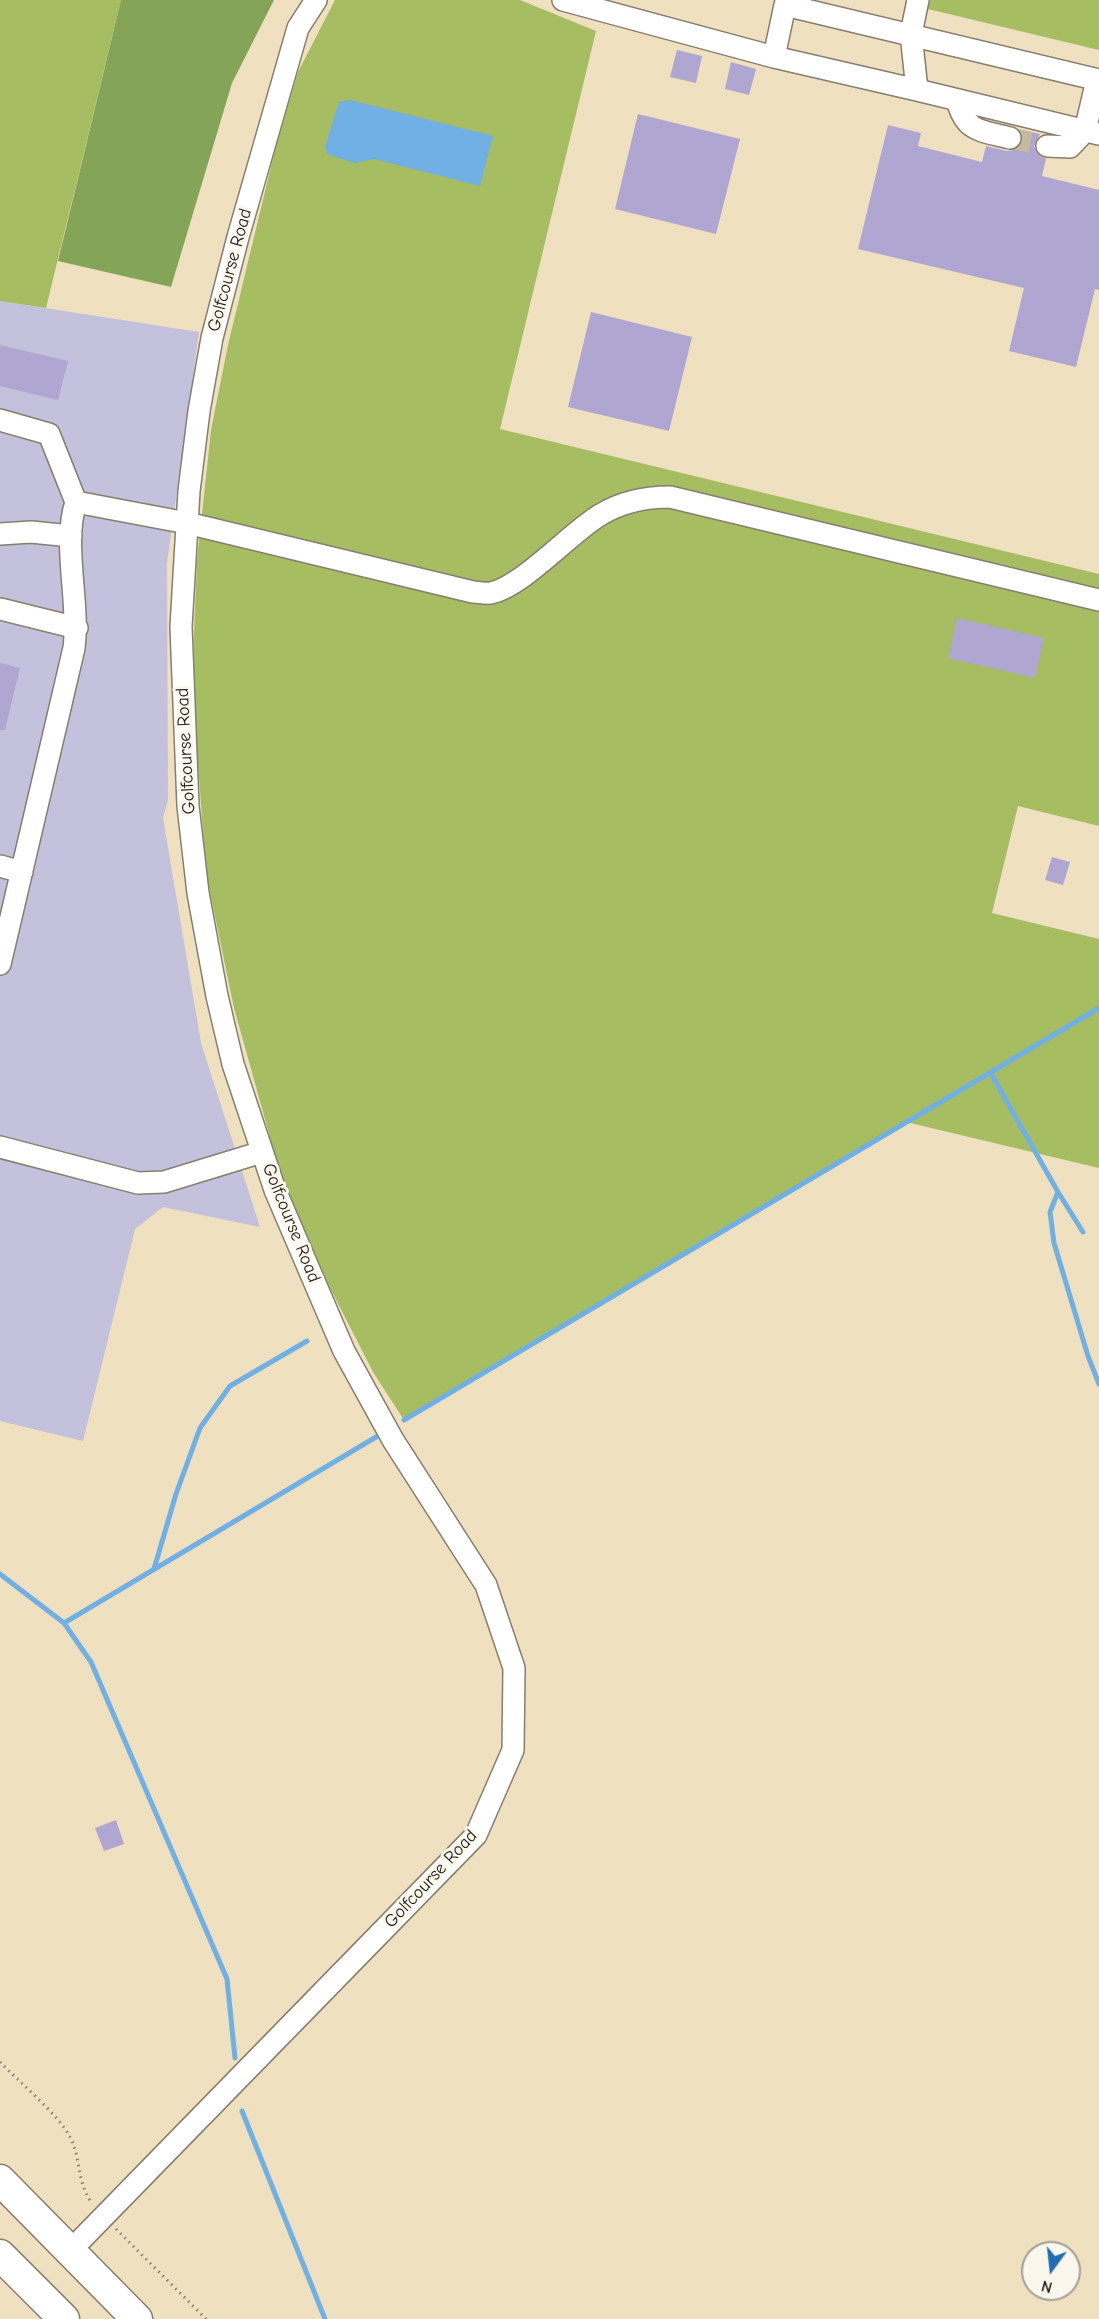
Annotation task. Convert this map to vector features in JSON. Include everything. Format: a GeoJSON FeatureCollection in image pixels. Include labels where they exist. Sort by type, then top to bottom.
{"type":"FeatureCollection","features":[{"type":"Feature","properties":{"kind":"highway"},"geometry":{"type":"LineString","coordinates":[[0,2180],[137,2319]]}},
{"type":"Feature","properties":{"kind":"highway"},"geometry":{"type":"LineString","coordinates":[[0,2202],[115,2319]]}},
{"type":"Feature","properties":{"kind":"highway"},"geometry":{"type":"LineString","coordinates":[[0,2255],[64,2319]]}},
{"type":"Feature","properties":{"kind":"street","name":"Golfcourse Road"},"geometry":{"type":"LineString","coordinates":[[70,2251],[476,1835],[513,1750],[514,1668],[486,1585],[393,1440],[344,1352],[275,1190],[233,1064],[217,996],[198,893],[188,806],[181,627],[187,523],[199,411],[215,327],[238,237],[298,28],[316,0]]}},
{"type":"Feature","properties":{"kind":"street"},"geometry":{"type":"LineString","coordinates":[[562,0],[774,57],[1092,132]]}},
{"type":"Feature","properties":{"kind":"street"},"geometry":{"type":"LineString","coordinates":[[917,90],[911,34],[918,0]]}},
{"type":"Feature","properties":{"kind":"street"},"geometry":{"type":"LineString","coordinates":[[774,57],[785,5],[1098,80],[1092,132],[1070,147],[1047,146]]}},
{"type":"Feature","properties":{"kind":"street"},"geometry":{"type":"LineString","coordinates":[[957,99],[962,116],[973,128],[1010,138]]}},
{"type":"Feature","properties":{"kind":"street"},"geometry":{"type":"LineString","coordinates":[[0,420],[49,434],[76,502],[70,536],[77,628],[0,964]]}},
{"type":"Feature","properties":{"kind":"street"},"geometry":{"type":"LineString","coordinates":[[76,502],[187,523],[473,592],[491,593],[513,583],[599,515],[627,502],[670,497],[1099,600]]}},
{"type":"Feature","properties":{"kind":"street"},"geometry":{"type":"LineString","coordinates":[[0,534],[31,532],[70,536]]}},
{"type":"Feature","properties":{"kind":"street"},"geometry":{"type":"LineString","coordinates":[[0,609],[77,628]]}},
{"type":"Feature","properties":{"kind":"street"},"geometry":{"type":"LineString","coordinates":[[0,866],[22,872]]}},
{"type":"Feature","properties":{"kind":"street"},"geometry":{"type":"LineString","coordinates":[[0,1147],[138,1183],[150,1184],[164,1182],[262,1152]]}},
{"type":"Feature","properties":{"kind":"shaded area"},"geometry":{"type":"Polygon","coordinates":[[[0,301],[199,332],[167,563],[168,800],[163,818],[201,1043],[260,1227],[163,1207],[135,1229],[83,1441],[0,1421],[0,301]]]}},
{"type":"Feature","properties":{"kind":"green space"},"geometry":{"type":"Polygon","coordinates":[[[0,0],[121,0],[46,308],[0,301],[0,0]]]}},
{"type":"Feature","properties":{"kind":"green space"},"geometry":{"type":"Polygon","coordinates":[[[121,0],[274,0],[232,83],[171,287],[58,261],[121,0]]]}},
{"type":"Feature","properties":{"kind":"green space"},"geometry":{"type":"Polygon","coordinates":[[[335,0],[520,0],[596,31],[500,429],[1099,574],[1099,826],[1018,806],[992,913],[1099,939],[1099,1168],[906,1122],[404,1420],[373,1372],[329,1286],[280,1173],[234,1008],[206,873],[192,681],[197,560],[211,430],[228,345],[275,150],[298,72],[335,0]]]}},
{"type":"Feature","properties":{"kind":"green space"},"geometry":{"type":"Polygon","coordinates":[[[930,0],[1099,0],[1099,50],[928,9],[930,0]]]}},
{"type":"Feature","properties":{"kind":"water"},"geometry":{"type":"Polygon","coordinates":[[[350,100],[493,136],[480,186],[374,159],[354,163],[327,154],[325,147],[339,102],[350,100]]]}},
{"type":"Feature","properties":{"kind":"building"},"geometry":{"type":"Polygon","coordinates":[[[677,50],[702,56],[696,83],[670,77],[677,50]]]}},
{"type":"Feature","properties":{"kind":"building"},"geometry":{"type":"Polygon","coordinates":[[[731,62],[756,69],[749,95],[725,89],[731,62]]]}},
{"type":"Feature","properties":{"kind":"building"},"geometry":{"type":"Polygon","coordinates":[[[638,114],[740,139],[716,234],[615,209],[638,114]]]}},
{"type":"Feature","properties":{"kind":"building"},"geometry":{"type":"Polygon","coordinates":[[[888,125],[921,133],[918,146],[982,162],[986,146],[1007,151],[1013,150],[1022,142],[1021,132],[1023,130],[1040,134],[1034,146],[1040,156],[1046,159],[1042,176],[1099,190],[1099,290],[1095,289],[1076,367],[1009,351],[1024,288],[858,249],[888,125]]]}},
{"type":"Feature","properties":{"kind":"building"},"geometry":{"type":"Polygon","coordinates":[[[591,312],[692,337],[669,431],[568,407],[591,312]]]}},
{"type":"Feature","properties":{"kind":"building"},"geometry":{"type":"Polygon","coordinates":[[[0,345],[68,361],[58,400],[0,386],[0,345]]]}},
{"type":"Feature","properties":{"kind":"building"},"geometry":{"type":"Polygon","coordinates":[[[957,618],[1044,638],[1035,678],[948,658],[957,618]]]}},
{"type":"Feature","properties":{"kind":"building"},"geometry":{"type":"Polygon","coordinates":[[[0,663],[20,668],[5,730],[0,730],[0,663]]]}},
{"type":"Feature","properties":{"kind":"building"},"geometry":{"type":"Polygon","coordinates":[[[1052,857],[1070,862],[1063,885],[1045,880],[1052,857]]]}},
{"type":"Feature","properties":{"kind":"building"},"geometry":{"type":"Polygon","coordinates":[[[116,1820],[124,1844],[104,1851],[95,1828],[116,1820]]]}},
{"type":"Feature","properties":{"kind":"waterway"},"geometry":{"type":"LineString","coordinates":[[404,1420],[1099,1008]]}},
{"type":"Feature","properties":{"kind":"waterway"},"geometry":{"type":"LineString","coordinates":[[990,1072],[1058,1192],[1050,1212],[1054,1243],[1088,1356],[1099,1384]]}},
{"type":"Feature","properties":{"kind":"waterway"},"geometry":{"type":"LineString","coordinates":[[1058,1192],[1083,1232]]}},
{"type":"Feature","properties":{"kind":"waterway"},"geometry":{"type":"LineString","coordinates":[[154,1569],[176,1494],[200,1428],[230,1386],[307,1341]]}},
{"type":"Feature","properties":{"kind":"waterway"},"geometry":{"type":"LineString","coordinates":[[64,1623],[376,1437]]}},
{"type":"Feature","properties":{"kind":"waterway"},"geometry":{"type":"LineString","coordinates":[[0,1574],[64,1623],[91,1662],[227,1979],[235,2058]]}},
{"type":"Feature","properties":{"kind":"waterway"},"geometry":{"type":"LineString","coordinates":[[242,2111],[325,2319]]}},
{"type":"Feature","properties":{"kind":"tunnel"},"geometry":{"type":"LineString","coordinates":[[1010,138],[1047,146]]}}]}
